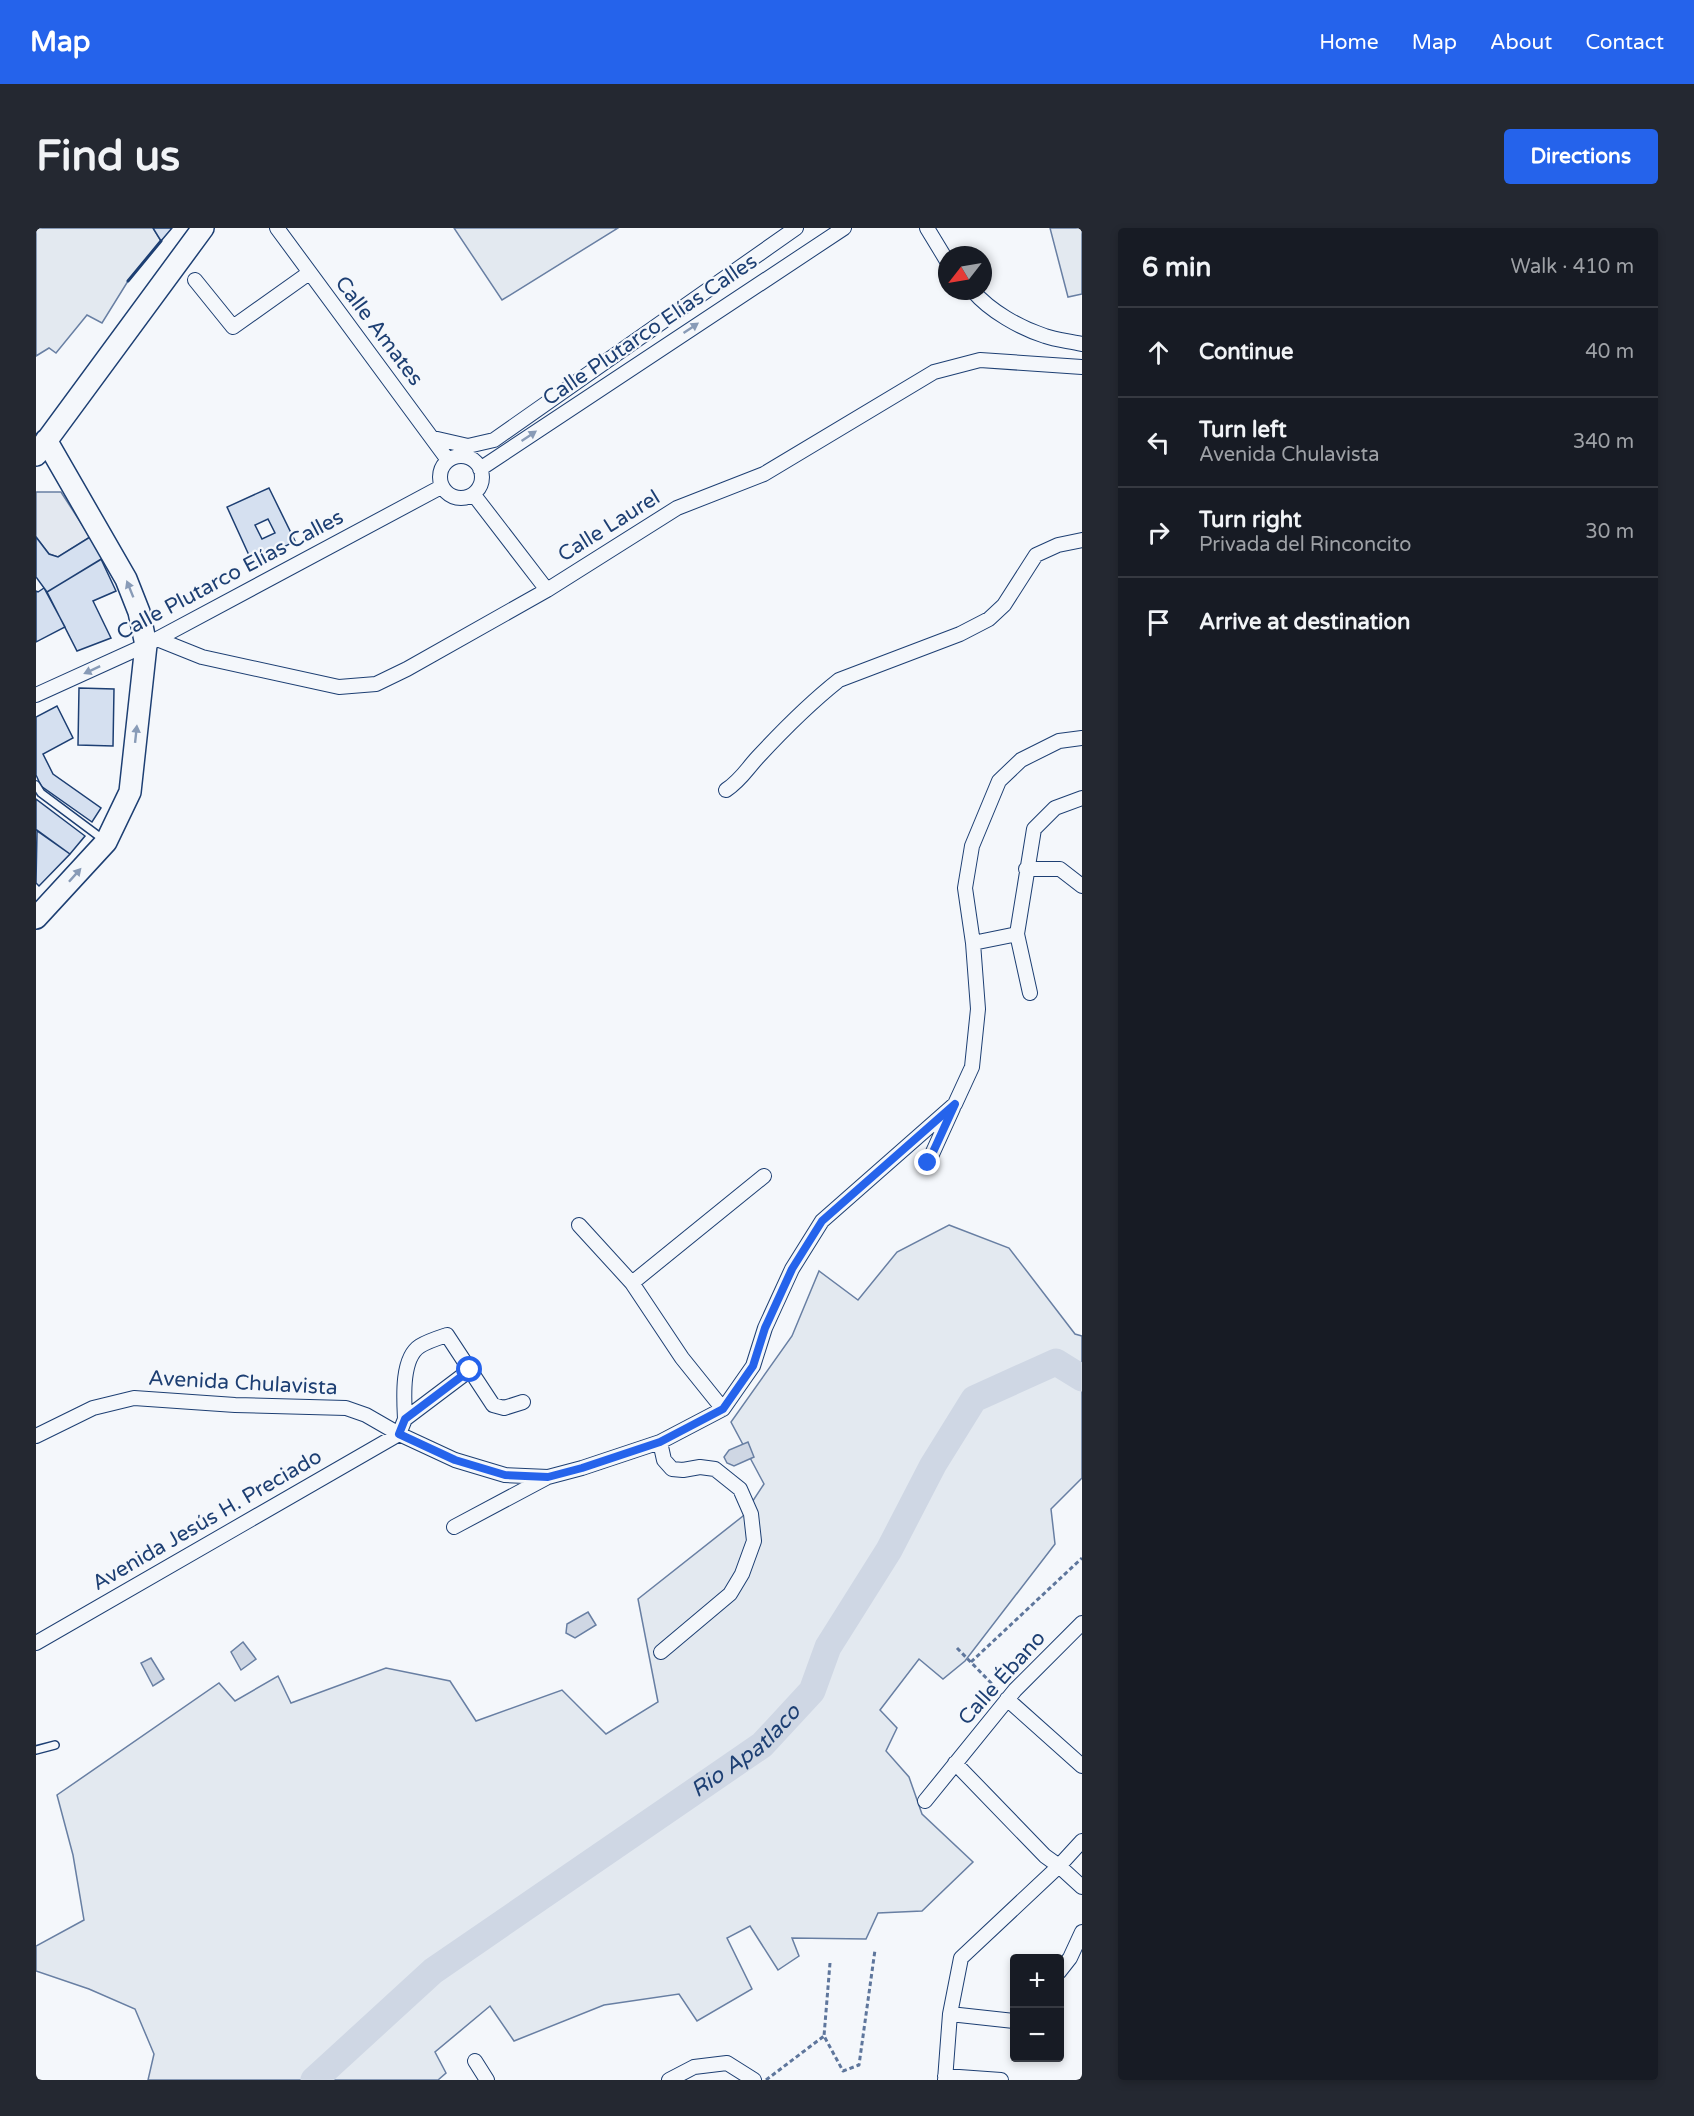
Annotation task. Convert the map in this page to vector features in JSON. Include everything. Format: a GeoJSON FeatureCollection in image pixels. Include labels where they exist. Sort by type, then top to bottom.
{"type":"FeatureCollection","features":[{"type":"Feature","properties":{"kind":"main road"},"geometry":{"type":"LineString","coordinates":[[36,918],[106,842],[130,792],[151,642],[126,579],[39,446],[203,228]]}},
{"type":"Feature","properties":{"kind":"street","name":"Calle Amates"},"geometry":{"type":"LineString","coordinates":[[277,228],[448,460]]}},
{"type":"Feature","properties":{"kind":"street","name":"Calle Plutarco Elías Calles"},"geometry":{"type":"LineString","coordinates":[[433,438],[468,446],[494,440],[796,228]]}},
{"type":"Feature","properties":{"kind":"street","name":"Calle Plutarco Elías Calles"},"geometry":{"type":"LineString","coordinates":[[480,469],[844,228]]}},
{"type":"Feature","properties":{"kind":"street"},"geometry":{"type":"LineString","coordinates":[[927,228],[938,246]]}},
{"type":"Feature","properties":{"kind":"street"},"geometry":{"type":"LineString","coordinates":[[195,280],[233,327],[309,273]]}},
{"type":"Feature","properties":{"kind":"street"},"geometry":{"type":"LineString","coordinates":[[981,300],[1013,321],[1045,336],[1082,344]]}},
{"type":"Feature","properties":{"kind":"street","name":"Calle Laurel"},"geometry":{"type":"LineString","coordinates":[[151,642],[202,657],[339,687],[376,684],[547,590],[677,508],[764,474],[934,372],[980,360],[1082,367]]}},
{"type":"Feature","properties":{"kind":"street"},"geometry":{"type":"LineString","coordinates":[[457,456],[466,456],[475,461],[480,469],[482,483],[474,495],[463,499],[450,497],[441,488],[439,478],[441,468],[448,460],[457,456]]}},
{"type":"Feature","properties":{"kind":"street","name":"Calle Plutarco Elías Calles"},"geometry":{"type":"LineString","coordinates":[[36,695],[151,642],[441,488]]}},
{"type":"Feature","properties":{"kind":"street"},"geometry":{"type":"LineString","coordinates":[[474,495],[547,590]]}},
{"type":"Feature","properties":{"kind":"street"},"geometry":{"type":"LineString","coordinates":[[726,790],[742,778],[758,757],[839,680],[960,634],[988,619],[1004,605],[1036,555],[1058,545],[1082,540]]}},
{"type":"Feature","properties":{"kind":"street","name":"Avenida Chulavista"},"geometry":{"type":"LineString","coordinates":[[36,1436],[93,1408],[134,1398],[235,1405],[346,1408],[366,1415],[399,1434],[455,1460],[505,1475],[548,1477],[660,1442],[723,1409],[753,1366],[765,1328],[792,1269],[822,1221],[955,1104],[972,1067],[978,1009],[973,943],[965,888],[972,846],[999,781],[1021,760],[1059,741],[1082,738]]}},
{"type":"Feature","properties":{"kind":"street"},"geometry":{"type":"LineString","coordinates":[[1030,993],[1017,934],[1034,829],[1055,808],[1082,798]]}},
{"type":"Feature","properties":{"kind":"street"},"geometry":{"type":"LineString","coordinates":[[1026,869],[1060,869],[1082,886]]}},
{"type":"Feature","properties":{"kind":"street"},"geometry":{"type":"LineString","coordinates":[[973,943],[1017,934]]}},
{"type":"Feature","properties":{"kind":"street"},"geometry":{"type":"LineString","coordinates":[[928,1163],[955,1104]]}},
{"type":"Feature","properties":{"kind":"street"},"geometry":{"type":"LineString","coordinates":[[632,1283],[764,1176]]}},
{"type":"Feature","properties":{"kind":"street"},"geometry":{"type":"LineString","coordinates":[[579,1225],[632,1283],[682,1358],[723,1409]]}},
{"type":"Feature","properties":{"kind":"street"},"geometry":{"type":"LineString","coordinates":[[399,1434],[405,1419],[404,1388],[409,1362],[418,1347],[447,1335],[493,1405],[504,1408],[523,1402]]}},
{"type":"Feature","properties":{"kind":"street"},"geometry":{"type":"LineString","coordinates":[[405,1419],[470,1370]]}},
{"type":"Feature","properties":{"kind":"street","name":"Avenida Jesús H. Preciado"},"geometry":{"type":"LineString","coordinates":[[36,1643],[399,1434]]}},
{"type":"Feature","properties":{"kind":"street"},"geometry":{"type":"LineString","coordinates":[[660,1442],[664,1460],[672,1469],[700,1467],[715,1469],[740,1489],[751,1514],[754,1541],[742,1574],[730,1594],[661,1652]]}},
{"type":"Feature","properties":{"kind":"street"},"geometry":{"type":"LineString","coordinates":[[454,1527],[548,1477]]}},
{"type":"Feature","properties":{"kind":"street","name":"Calle Ébano"},"geometry":{"type":"LineString","coordinates":[[925,1801],[1006,1699],[1082,1623]]}},
{"type":"Feature","properties":{"kind":"street"},"geometry":{"type":"LineString","coordinates":[[1006,1699],[1082,1766]]}},
{"type":"Feature","properties":{"kind":"street"},"geometry":{"type":"LineString","coordinates":[[955,1763],[1045,1856],[1082,1887]]}},
{"type":"Feature","properties":{"kind":"street"},"geometry":{"type":"LineString","coordinates":[[1001,2080],[945,2078],[950,2014],[961,1958],[1059,1866],[1082,1841]]}},
{"type":"Feature","properties":{"kind":"street"},"geometry":{"type":"LineString","coordinates":[[1064,1966],[1082,1932]]}},
{"type":"Feature","properties":{"kind":"street"},"geometry":{"type":"LineString","coordinates":[[950,2014],[1010,2020]]}},
{"type":"Feature","properties":{"kind":"street"},"geometry":{"type":"LineString","coordinates":[[475,2061],[487,2080]]}},
{"type":"Feature","properties":{"kind":"street"},"geometry":{"type":"LineString","coordinates":[[669,2080],[693,2067],[727,2062],[754,2080]]}},
{"type":"Feature","properties":{"kind":"lane"},"geometry":{"type":"LineString","coordinates":[[36,785],[41,793],[106,842]]}},
{"type":"Feature","properties":{"kind":"lane"},"geometry":{"type":"LineString","coordinates":[[36,1750],[55,1744]]}},
{"type":"Feature","properties":{"kind":"path"},"geometry":{"type":"LineString","coordinates":[[971,1662],[1082,1558]]}},
{"type":"Feature","properties":{"kind":"path"},"geometry":{"type":"LineString","coordinates":[[957,1648],[1006,1699]]}},
{"type":"Feature","properties":{"kind":"path"},"geometry":{"type":"LineString","coordinates":[[830,1963],[824,2036],[843,2072],[859,2065],[875,1950]]}},
{"type":"Feature","properties":{"kind":"path"},"geometry":{"type":"LineString","coordinates":[[766,2080],[824,2036]]}},
{"type":"Feature","properties":{"kind":"shaded area"},"geometry":{"type":"Polygon","coordinates":[[[36,228],[153,228],[161,241],[128,281],[102,323],[87,315],[56,353],[49,348],[36,356],[36,228]]]}},
{"type":"Feature","properties":{"kind":"shaded area"},"geometry":{"type":"Polygon","coordinates":[[[454,228],[618,228],[502,300],[454,228]]]}},
{"type":"Feature","properties":{"kind":"shaded area"},"geometry":{"type":"Polygon","coordinates":[[[1050,228],[1082,228],[1082,294],[1068,297],[1050,228]]]}},
{"type":"Feature","properties":{"kind":"shaded area"},"geometry":{"type":"Polygon","coordinates":[[[36,492],[61,492],[90,537],[58,557],[49,554],[36,537],[36,492]]]}},
{"type":"Feature","properties":{"kind":"shaded area"},"geometry":{"type":"Polygon","coordinates":[[[949,1225],[1009,1248],[1075,1334],[1082,1336],[1082,1478],[1051,1509],[1055,1544],[965,1661],[943,1679],[919,1659],[880,1710],[897,1728],[886,1751],[909,1777],[922,1814],[973,1862],[922,1911],[878,1913],[866,1939],[792,1938],[799,1956],[778,1970],[750,1926],[727,1938],[752,1989],[697,2021],[679,1994],[604,2005],[514,2041],[490,2006],[435,2052],[446,2073],[438,2080],[148,2080],[154,2054],[135,2009],[89,1989],[36,1971],[36,1946],[84,1920],[73,1855],[57,1795],[219,1683],[235,1701],[278,1676],[291,1703],[386,1668],[450,1681],[476,1721],[562,1690],[606,1734],[658,1702],[638,1599],[743,1516],[764,1484],[731,1422],[792,1336],[819,1271],[858,1300],[897,1252],[949,1225]]]}},
{"type":"Feature","properties":{"kind":"shaded area"},"geometry":{"type":"Polygon","coordinates":[[[748,1442],[754,1457],[734,1466],[727,1463],[724,1457],[729,1450],[748,1442]]]}},
{"type":"Feature","properties":{"kind":"shaded area"},"geometry":{"type":"Polygon","coordinates":[[[588,1612],[596,1625],[575,1638],[566,1633],[567,1624],[588,1612]]]}},
{"type":"Feature","properties":{"kind":"shaded area"},"geometry":{"type":"Polygon","coordinates":[[[243,1642],[256,1659],[241,1670],[231,1652],[243,1642]]]}},
{"type":"Feature","properties":{"kind":"shaded area"},"geometry":{"type":"Polygon","coordinates":[[[151,1658],[164,1679],[153,1686],[141,1663],[151,1658]]]}},
{"type":"Feature","properties":{"kind":"building"},"geometry":{"type":"Polygon","coordinates":[[[153,228],[172,228],[161,241],[153,228]]]}},
{"type":"Feature","properties":{"kind":"building"},"geometry":{"type":"Polygon","coordinates":[[[269,488],[295,541],[253,564],[227,507],[269,488]],[[268,519],[255,525],[262,539],[275,533],[268,519]]]}},
{"type":"Feature","properties":{"kind":"building"},"geometry":{"type":"Polygon","coordinates":[[[36,537],[49,554],[58,557],[90,537],[105,557],[47,592],[36,577],[36,537]]]}},
{"type":"Feature","properties":{"kind":"building"},"geometry":{"type":"Polygon","coordinates":[[[101,559],[116,591],[93,601],[111,638],[77,651],[47,592],[101,559]]]}},
{"type":"Feature","properties":{"kind":"building"},"geometry":{"type":"Polygon","coordinates":[[[44,588],[65,627],[36,642],[36,591],[44,588]]]}},
{"type":"Feature","properties":{"kind":"building"},"geometry":{"type":"Polygon","coordinates":[[[79,688],[114,689],[113,746],[78,745],[79,688]]]}},
{"type":"Feature","properties":{"kind":"building"},"geometry":{"type":"Polygon","coordinates":[[[57,706],[73,738],[43,754],[53,774],[101,808],[92,822],[41,786],[36,775],[36,717],[57,706]]]}},
{"type":"Feature","properties":{"kind":"building"},"geometry":{"type":"Polygon","coordinates":[[[36,799],[85,836],[70,854],[36,830],[36,799]]]}},
{"type":"Feature","properties":{"kind":"building"},"geometry":{"type":"Polygon","coordinates":[[[37,830],[70,854],[39,886],[36,883],[37,830]]]}},
{"type":"Feature","properties":{"kind":"waterway","name":"Rio Apatlaco"},"geometry":{"type":"LineString","coordinates":[[314,2080],[433,1971],[762,1745],[812,1691],[828,1647],[889,1550],[933,1465],[974,1399],[1056,1362],[1082,1378]]}},
{"type":"Feature","properties":{"kind":"wall"},"geometry":{"type":"LineString","coordinates":[[128,281],[161,241]]}},
{"type":"Feature","properties":{"kind":"route"},"geometry":{"type":"LineString","coordinates":[[470,1370],[405,1419],[399,1434],[455,1460],[505,1475],[548,1477],[660,1442],[723,1409],[753,1366],[765,1328],[792,1269],[822,1221],[955,1104],[928,1163]]}}]}
